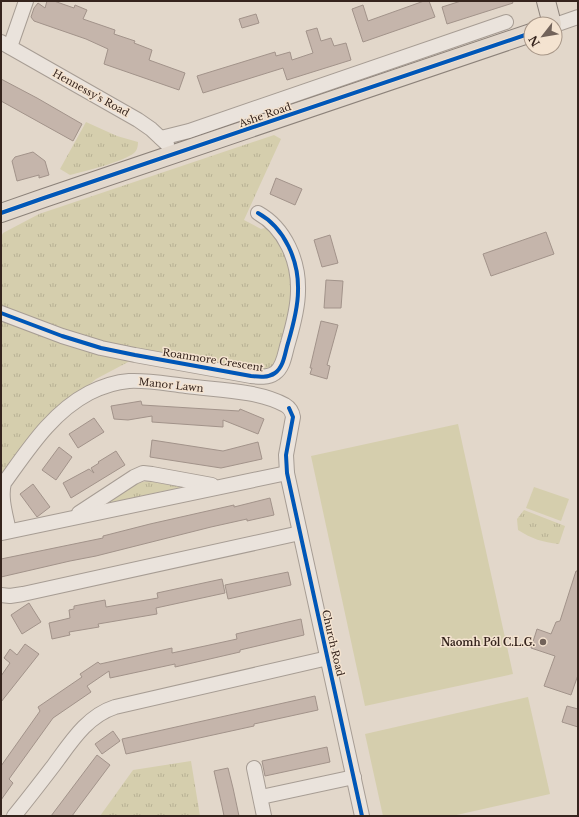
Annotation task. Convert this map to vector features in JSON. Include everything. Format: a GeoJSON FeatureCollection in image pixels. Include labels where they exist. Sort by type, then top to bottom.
{"type":"FeatureCollection","features":[{"type":"Feature","properties":{"kind":"main road"},"geometry":{"type":"LineString","coordinates":[[546,1],[550,16]]}},
{"type":"Feature","properties":{"kind":"main road","name":"Ashe Road"},"geometry":{"type":"LineString","coordinates":[[2,213],[175,154],[354,80],[457,58],[523,36]]}},
{"type":"Feature","properties":{"kind":"street"},"geometry":{"type":"LineString","coordinates":[[5,45],[26,1]]}},
{"type":"Feature","properties":{"kind":"street"},"geometry":{"type":"LineString","coordinates":[[563,22],[578,17]]}},
{"type":"Feature","properties":{"kind":"street"},"geometry":{"type":"LineString","coordinates":[[162,138],[354,80],[451,41],[506,22]]}},
{"type":"Feature","properties":{"kind":"street"},"geometry":{"type":"LineString","coordinates":[[451,41],[457,58]]}},
{"type":"Feature","properties":{"kind":"street","name":"Hennessy's Road"},"geometry":{"type":"LineString","coordinates":[[5,45],[134,117],[162,138],[175,154]]}},
{"type":"Feature","properties":{"kind":"street","name":"Roanmore Crescent"},"geometry":{"type":"LineString","coordinates":[[1,313],[62,336],[111,350],[251,376],[272,375],[279,369],[284,355],[296,305],[298,282],[295,263],[283,236],[275,224],[258,213]]}},
{"type":"Feature","properties":{"kind":"street","name":"Manor Lawn"},"geometry":{"type":"LineString","coordinates":[[143,381],[239,392],[271,399],[286,405],[291,410],[293,417],[286,455],[287,473],[219,486],[5,532],[2,500],[3,487],[43,430],[58,415],[78,399],[103,387],[120,382],[143,381]]}},
{"type":"Feature","properties":{"kind":"street","name":"Manor Lawn"},"geometry":{"type":"LineString","coordinates":[[72,518],[134,477],[143,473],[219,486]]}},
{"type":"Feature","properties":{"kind":"street","name":"Church Road"},"geometry":{"type":"LineString","coordinates":[[287,473],[362,816]]}},
{"type":"Feature","properties":{"kind":"street"},"geometry":{"type":"LineString","coordinates":[[2,599],[300,533]]}},
{"type":"Feature","properties":{"kind":"street"},"geometry":{"type":"LineString","coordinates":[[14,816],[75,736],[87,724],[103,712],[115,707],[328,658]]}},
{"type":"Feature","properties":{"kind":"street"},"geometry":{"type":"LineString","coordinates":[[254,768],[264,816]]}},
{"type":"Feature","properties":{"kind":"street"},"geometry":{"type":"LineString","coordinates":[[261,797],[354,777]]}},
{"type":"Feature","properties":{"kind":"green space"},"geometry":{"type":"Polygon","coordinates":[[[86,122],[117,136],[138,142],[136,151],[113,163],[70,175],[60,169],[86,122]]]}},
{"type":"Feature","properties":{"kind":"green space"},"geometry":{"type":"Polygon","coordinates":[[[274,135],[281,139],[244,220],[261,229],[272,226],[289,258],[295,301],[275,364],[263,371],[147,352],[96,379],[41,424],[1,479],[1,237],[3,233],[39,214],[274,135]]]}},
{"type":"Feature","properties":{"kind":"green space"},"geometry":{"type":"Polygon","coordinates":[[[458,424],[513,674],[365,706],[311,456],[458,424]]]}},
{"type":"Feature","properties":{"kind":"green space"},"geometry":{"type":"Polygon","coordinates":[[[148,481],[182,487],[104,504],[138,483],[148,481]]]}},
{"type":"Feature","properties":{"kind":"green space"},"geometry":{"type":"Polygon","coordinates":[[[534,487],[569,499],[561,521],[526,508],[534,487]]]}},
{"type":"Feature","properties":{"kind":"green space"},"geometry":{"type":"Polygon","coordinates":[[[524,510],[565,526],[559,544],[537,540],[518,530],[517,519],[524,510]]]}},
{"type":"Feature","properties":{"kind":"green space"},"geometry":{"type":"Polygon","coordinates":[[[528,697],[550,794],[452,816],[383,816],[365,734],[528,697]]]}},
{"type":"Feature","properties":{"kind":"green space"},"geometry":{"type":"Polygon","coordinates":[[[191,761],[200,816],[100,816],[133,770],[191,761]]]}},
{"type":"Feature","properties":{"kind":"building"},"geometry":{"type":"Polygon","coordinates":[[[47,1],[54,1],[74,8],[75,5],[87,10],[83,19],[115,30],[114,34],[135,41],[134,43],[152,50],[149,60],[185,73],[179,90],[104,64],[108,49],[86,39],[34,21],[31,17],[34,8],[38,3],[45,8],[47,1]]]}},
{"type":"Feature","properties":{"kind":"building"},"geometry":{"type":"Polygon","coordinates":[[[424,1],[429,1],[435,17],[363,42],[352,9],[363,5],[368,21],[424,1]]]}},
{"type":"Feature","properties":{"kind":"building"},"geometry":{"type":"Polygon","coordinates":[[[461,1],[512,1],[513,3],[447,24],[442,7],[461,1]]]}},
{"type":"Feature","properties":{"kind":"building"},"geometry":{"type":"Polygon","coordinates":[[[256,14],[259,23],[242,28],[239,19],[256,14]]]}},
{"type":"Feature","properties":{"kind":"building"},"geometry":{"type":"Polygon","coordinates":[[[317,28],[321,41],[331,38],[334,46],[346,43],[351,60],[287,80],[283,68],[203,93],[197,76],[275,52],[276,56],[290,52],[292,60],[313,53],[306,31],[317,28]]]}},
{"type":"Feature","properties":{"kind":"building"},"geometry":{"type":"Polygon","coordinates":[[[1,79],[82,124],[73,141],[1,101],[1,79]]]}},
{"type":"Feature","properties":{"kind":"building"},"geometry":{"type":"Polygon","coordinates":[[[33,152],[45,161],[49,175],[39,178],[39,175],[17,181],[12,161],[15,157],[33,152]]]}},
{"type":"Feature","properties":{"kind":"building"},"geometry":{"type":"Polygon","coordinates":[[[276,178],[302,189],[295,205],[270,194],[276,178]]]}},
{"type":"Feature","properties":{"kind":"building"},"geometry":{"type":"Polygon","coordinates":[[[546,232],[554,254],[491,276],[483,254],[546,232]]]}},
{"type":"Feature","properties":{"kind":"building"},"geometry":{"type":"Polygon","coordinates":[[[330,235],[338,263],[322,267],[314,240],[330,235]]]}},
{"type":"Feature","properties":{"kind":"building"},"geometry":{"type":"Polygon","coordinates":[[[326,280],[343,281],[341,308],[324,308],[326,280]]]}},
{"type":"Feature","properties":{"kind":"building"},"geometry":{"type":"Polygon","coordinates":[[[321,321],[338,325],[327,365],[330,366],[327,379],[310,374],[312,368],[310,368],[321,321]]]}},
{"type":"Feature","properties":{"kind":"building"},"geometry":{"type":"Polygon","coordinates":[[[141,401],[142,405],[239,411],[240,409],[264,419],[258,434],[223,420],[223,427],[152,422],[152,416],[128,420],[114,419],[111,406],[141,401]]]}},
{"type":"Feature","properties":{"kind":"building"},"geometry":{"type":"Polygon","coordinates":[[[94,418],[104,432],[78,448],[69,434],[94,418]]]}},
{"type":"Feature","properties":{"kind":"building"},"geometry":{"type":"Polygon","coordinates":[[[152,440],[223,451],[258,442],[262,459],[221,468],[150,457],[152,440]]]}},
{"type":"Feature","properties":{"kind":"building"},"geometry":{"type":"Polygon","coordinates":[[[59,447],[72,457],[56,480],[42,470],[59,447]]]}},
{"type":"Feature","properties":{"kind":"building"},"geometry":{"type":"Polygon","coordinates":[[[116,451],[125,465],[71,498],[63,483],[89,469],[94,473],[91,468],[116,451]]]}},
{"type":"Feature","properties":{"kind":"building"},"geometry":{"type":"Polygon","coordinates":[[[33,484],[50,507],[37,517],[20,494],[33,484]]]}},
{"type":"Feature","properties":{"kind":"building"},"geometry":{"type":"Polygon","coordinates":[[[270,498],[274,515],[211,527],[96,556],[1,577],[1,559],[103,538],[103,536],[150,524],[270,498]]]}},
{"type":"Feature","properties":{"kind":"building"},"geometry":{"type":"Polygon","coordinates":[[[576,571],[578,571],[578,675],[571,695],[544,686],[555,656],[531,648],[537,629],[551,634],[556,622],[560,621],[576,571]]]}},
{"type":"Feature","properties":{"kind":"building"},"geometry":{"type":"Polygon","coordinates":[[[288,572],[291,585],[228,599],[225,585],[288,572]]]}},
{"type":"Feature","properties":{"kind":"building"},"geometry":{"type":"Polygon","coordinates":[[[222,579],[225,593],[156,608],[157,614],[98,624],[99,627],[69,632],[70,635],[52,639],[49,623],[70,618],[69,610],[74,609],[74,606],[105,600],[106,607],[158,598],[157,593],[222,579]]]}},
{"type":"Feature","properties":{"kind":"building"},"geometry":{"type":"Polygon","coordinates":[[[29,603],[41,622],[22,634],[11,615],[29,603]]]}},
{"type":"Feature","properties":{"kind":"building"},"geometry":{"type":"Polygon","coordinates":[[[301,619],[304,635],[175,667],[175,664],[110,678],[109,671],[87,686],[91,692],[53,718],[9,779],[13,783],[1,800],[1,766],[40,711],[38,707],[82,677],[80,674],[98,662],[100,664],[172,648],[172,653],[237,639],[236,634],[301,619]]]}},
{"type":"Feature","properties":{"kind":"building"},"geometry":{"type":"Polygon","coordinates":[[[25,644],[39,654],[1,702],[1,676],[10,663],[4,658],[10,649],[17,655],[25,644]]]}},
{"type":"Feature","properties":{"kind":"building"},"geometry":{"type":"Polygon","coordinates":[[[315,696],[318,710],[254,724],[254,726],[126,754],[122,739],[315,696]]]}},
{"type":"Feature","properties":{"kind":"building"},"geometry":{"type":"Polygon","coordinates":[[[567,706],[578,709],[578,727],[562,722],[567,706]]]}},
{"type":"Feature","properties":{"kind":"building"},"geometry":{"type":"Polygon","coordinates":[[[113,731],[120,741],[102,754],[95,744],[113,731]]]}},
{"type":"Feature","properties":{"kind":"building"},"geometry":{"type":"Polygon","coordinates":[[[327,747],[330,762],[265,776],[262,761],[327,747]]]}},
{"type":"Feature","properties":{"kind":"building"},"geometry":{"type":"Polygon","coordinates":[[[97,755],[110,765],[72,816],[51,816],[97,755]]]}},
{"type":"Feature","properties":{"kind":"building"},"geometry":{"type":"Polygon","coordinates":[[[228,768],[239,816],[224,816],[214,771],[228,768]]]}},
{"type":"Feature","properties":{"kind":"cycle path"},"geometry":{"type":"LineString","coordinates":[[1,213],[523,36]]}},
{"type":"Feature","properties":{"kind":"cycle path"},"geometry":{"type":"LineString","coordinates":[[1,313],[62,336],[101,348],[251,376],[263,377],[272,375],[278,370],[282,363],[292,330],[297,304],[298,280],[293,257],[283,236],[268,219],[258,213]]}},
{"type":"Feature","properties":{"kind":"cycle path"},"geometry":{"type":"LineString","coordinates":[[289,408],[293,417],[286,455],[287,473],[362,816]]}},
{"type":"Feature","properties":{"kind":"place","name":"Naomh Pól C.L.G."},"geometry":{"type":"Point","coordinates":[543,642]}}]}
